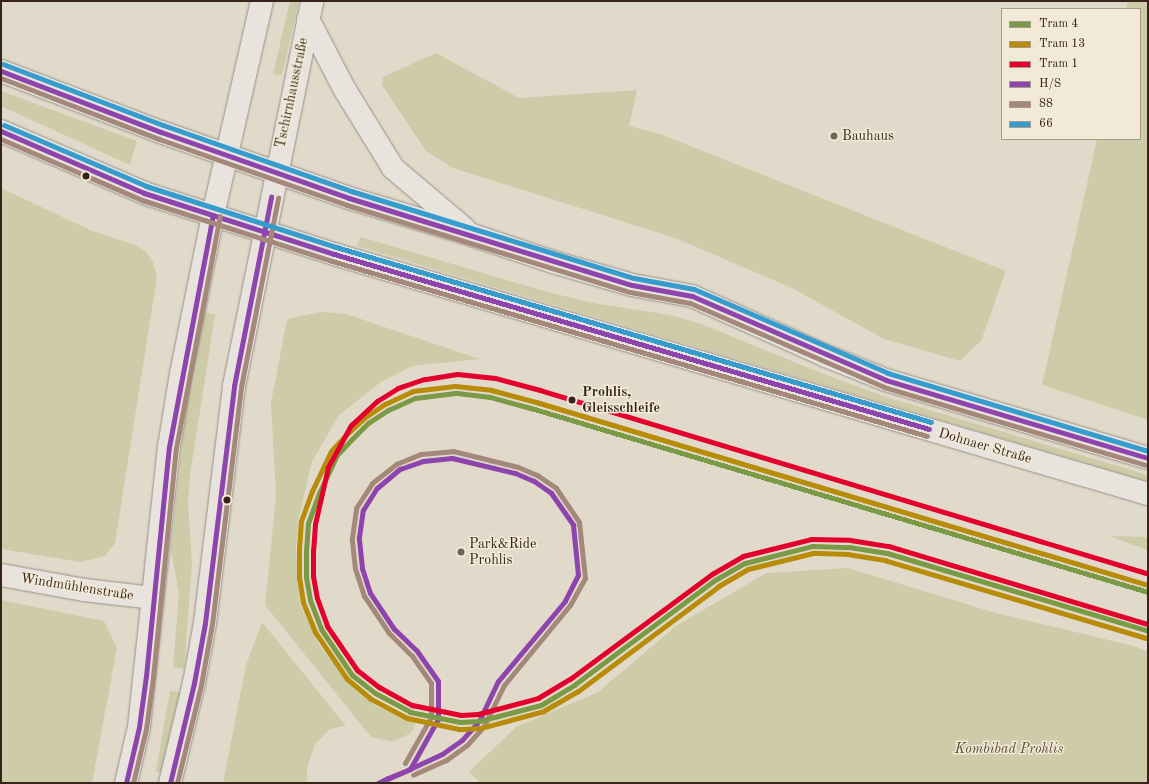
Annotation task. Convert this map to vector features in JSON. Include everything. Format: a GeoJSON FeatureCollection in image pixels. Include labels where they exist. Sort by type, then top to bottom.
{"type":"FeatureCollection","features":[{"type":"Feature","properties":{"kind":"main road"},"geometry":{"type":"LineString","coordinates":[[126,783],[139,727],[169,447],[181,374],[226,155],[262,1]]}},
{"type":"Feature","properties":{"kind":"main road"},"geometry":{"type":"LineString","coordinates":[[310,10],[345,90],[393,168],[472,234]]}},
{"type":"Feature","properties":{"kind":"main road","name":"Tschirnhausstraße"},"geometry":{"type":"LineString","coordinates":[[170,783],[194,683],[205,623],[234,386],[276,172],[310,10]]}},
{"type":"Feature","properties":{"kind":"main road"},"geometry":{"type":"LineString","coordinates":[[1,71],[226,155],[349,198],[472,234],[554,262],[632,285],[692,296],[826,356],[886,380],[1148,458]]}},
{"type":"Feature","properties":{"kind":"main road","name":"Dohnaer Straße"},"geometry":{"type":"LineString","coordinates":[[1,131],[144,193],[264,232],[1148,494]]}},
{"type":"Feature","properties":{"kind":"main road","name":"Windmühlenstraße"},"geometry":{"type":"LineString","coordinates":[[1,574],[84,590],[153,598]]}},
{"type":"Feature","properties":{"kind":"green space"},"geometry":{"type":"Polygon","coordinates":[[[290,1],[299,1],[282,75],[273,74],[290,1]]]}},
{"type":"Feature","properties":{"kind":"green space"},"geometry":{"type":"Polygon","coordinates":[[[1128,1],[1148,1],[1148,420],[1042,385],[1097,140],[1141,140],[1141,8],[1126,8],[1128,1]]]}},
{"type":"Feature","properties":{"kind":"green space"},"geometry":{"type":"Polygon","coordinates":[[[436,53],[519,98],[637,90],[629,126],[660,134],[1006,271],[981,341],[960,361],[884,339],[792,288],[675,238],[453,168],[426,151],[382,85],[383,77],[436,53]]]}},
{"type":"Feature","properties":{"kind":"green space"},"geometry":{"type":"Polygon","coordinates":[[[1,91],[137,141],[130,165],[1,106],[1,91]]]}},
{"type":"Feature","properties":{"kind":"green space"},"geometry":{"type":"Polygon","coordinates":[[[1,188],[90,230],[135,245],[145,251],[153,262],[157,277],[115,543],[105,556],[80,562],[1,549],[1,188]]]}},
{"type":"Feature","properties":{"kind":"green space"},"geometry":{"type":"Polygon","coordinates":[[[361,237],[544,291],[593,303],[670,315],[702,324],[813,370],[886,397],[1148,475],[1148,482],[357,246],[361,237]]]}},
{"type":"Feature","properties":{"kind":"green space"},"geometry":{"type":"Polygon","coordinates":[[[204,312],[215,315],[190,475],[188,503],[192,564],[184,669],[173,667],[179,594],[171,550],[185,415],[204,312]]]}},
{"type":"Feature","properties":{"kind":"green space"},"geometry":{"type":"Polygon","coordinates":[[[321,312],[346,314],[480,359],[412,366],[381,382],[339,415],[312,462],[299,516],[296,550],[300,604],[319,645],[341,672],[375,706],[416,722],[411,733],[393,742],[371,737],[265,605],[276,497],[271,403],[287,319],[321,312]]]}},
{"type":"Feature","properties":{"kind":"green space"},"geometry":{"type":"Polygon","coordinates":[[[1109,536],[1148,537],[1148,550],[1109,536]]]}},
{"type":"Feature","properties":{"kind":"green space","name":"Kombibad Prohlis"},"geometry":{"type":"Polygon","coordinates":[[[848,568],[996,613],[1134,646],[1148,652],[1148,783],[481,783],[469,772],[516,727],[598,692],[676,626],[766,573],[848,568]]]}},
{"type":"Feature","properties":{"kind":"green space"},"geometry":{"type":"Polygon","coordinates":[[[1,600],[104,621],[117,648],[92,783],[1,783],[1,600]]]}},
{"type":"Feature","properties":{"kind":"green space"},"geometry":{"type":"Polygon","coordinates":[[[262,622],[346,726],[330,729],[315,744],[307,768],[307,783],[223,783],[246,665],[262,622]]]}},
{"type":"Feature","properties":{"kind":"green space"},"geometry":{"type":"Polygon","coordinates":[[[170,691],[181,692],[162,773],[156,771],[170,691]]]}},
{"type":"Feature","properties":{"kind":"tram line","name":"1"},"geometry":{"type":"LineString","coordinates":[[1146,573],[540,390],[495,378],[457,374],[424,379],[398,388],[377,401],[351,425],[328,467],[315,524],[313,550],[313,576],[317,598],[327,626],[357,670],[379,687],[412,705],[461,715],[478,714],[538,698],[570,679],[712,574],[743,556],[811,539],[850,540],[889,546],[1148,624]]}},
{"type":"Feature","properties":{"kind":"tram line","name":"13"},"geometry":{"type":"LineString","coordinates":[[1146,638],[885,560],[848,554],[813,553],[748,569],[719,586],[578,691],[544,711],[481,728],[459,729],[407,718],[371,699],[347,679],[315,632],[303,602],[299,578],[299,549],[301,521],[312,491],[331,451],[346,435],[364,418],[385,404],[413,391],[455,386],[491,390],[536,402],[1148,585]]}},
{"type":"Feature","properties":{"kind":"tram line","name":"4"},"geometry":{"type":"LineString","coordinates":[[1148,592],[534,409],[490,397],[455,393],[415,398],[388,410],[368,423],[351,440],[337,455],[319,493],[308,523],[306,550],[306,577],[310,600],[321,629],[352,675],[375,693],[410,712],[460,722],[479,721],[541,705],[574,685],[715,580],[745,563],[812,546],[849,547],[887,553],[1148,631]]}},
{"type":"Feature","properties":{"kind":"transit line","name":"66"},"geometry":{"type":"LineString","coordinates":[[3,64],[163,125],[351,191],[634,278],[694,289],[888,373],[1148,451]]}},
{"type":"Feature","properties":{"kind":"transit line","name":"H/S"},"geometry":{"type":"LineString","coordinates":[[1,71],[161,132],[349,198],[632,285],[692,296],[886,380],[1148,458]]}},
{"type":"Feature","properties":{"kind":"transit line","name":"88"},"geometry":{"type":"LineString","coordinates":[[1,78],[159,139],[347,205],[630,292],[690,303],[884,387],[1146,465]]}},
{"type":"Feature","properties":{"kind":"transit line","name":"66"},"geometry":{"type":"LineString","coordinates":[[4,125],[146,186],[336,247],[931,422]]}},
{"type":"Feature","properties":{"kind":"transit line","name":"H/S"},"geometry":{"type":"LineString","coordinates":[[1,131],[144,193],[334,254],[929,429]]}},
{"type":"Feature","properties":{"kind":"transit line","name":"88"},"geometry":{"type":"LineString","coordinates":[[1,139],[142,200],[332,261],[927,436]]}},
{"type":"Feature","properties":{"kind":"transit line","name":"H/S"},"geometry":{"type":"LineString","coordinates":[[170,783],[194,683],[205,623],[234,386],[271,197]]}},
{"type":"Feature","properties":{"kind":"transit line","name":"88"},"geometry":{"type":"LineString","coordinates":[[177,783],[201,685],[212,624],[241,387],[278,198]]}},
{"type":"Feature","properties":{"kind":"transit line","name":"H/S"},"geometry":{"type":"LineString","coordinates":[[126,783],[139,727],[146,676],[169,447],[213,215]]}},
{"type":"Feature","properties":{"kind":"transit line","name":"88"},"geometry":{"type":"LineString","coordinates":[[133,783],[146,729],[153,677],[176,448],[220,216]]}},
{"type":"Feature","properties":{"kind":"transit line","name":"88"},"geometry":{"type":"LineString","coordinates":[[405,763],[431,717],[431,683],[412,656],[389,633],[364,596],[355,569],[352,538],[356,508],[372,483],[396,464],[421,454],[453,451],[518,467],[537,475],[556,488],[579,522],[585,578],[570,605],[504,685],[484,726],[467,745],[446,760],[413,775]]}},
{"type":"Feature","properties":{"kind":"transit line","name":"H/S"},"geometry":{"type":"LineString","coordinates":[[452,458],[515,473],[534,481],[551,493],[573,525],[578,575],[565,601],[498,681],[479,721],[462,740],[442,754],[410,769],[438,719],[438,681],[417,651],[394,629],[370,593],[362,568],[359,537],[363,510],[377,488],[400,469],[423,461],[452,458]]}},
{"type":"Feature","properties":{"kind":"transit line","name":"H/S"},"geometry":{"type":"LineString","coordinates":[[410,769],[378,783],[388,778],[410,769]]}},
{"type":"Feature","properties":{"kind":"place","name":"Bauhaus"},"geometry":{"type":"Point","coordinates":[834,136]}},
{"type":"Feature","properties":{"kind":"place","name":"Prohlis, Gleisschleife"},"geometry":{"type":"Point","coordinates":[572,400]}},
{"type":"Feature","properties":{"kind":"place","name":"Park&Ride Prohlis"},"geometry":{"type":"Point","coordinates":[461,552]}}]}
